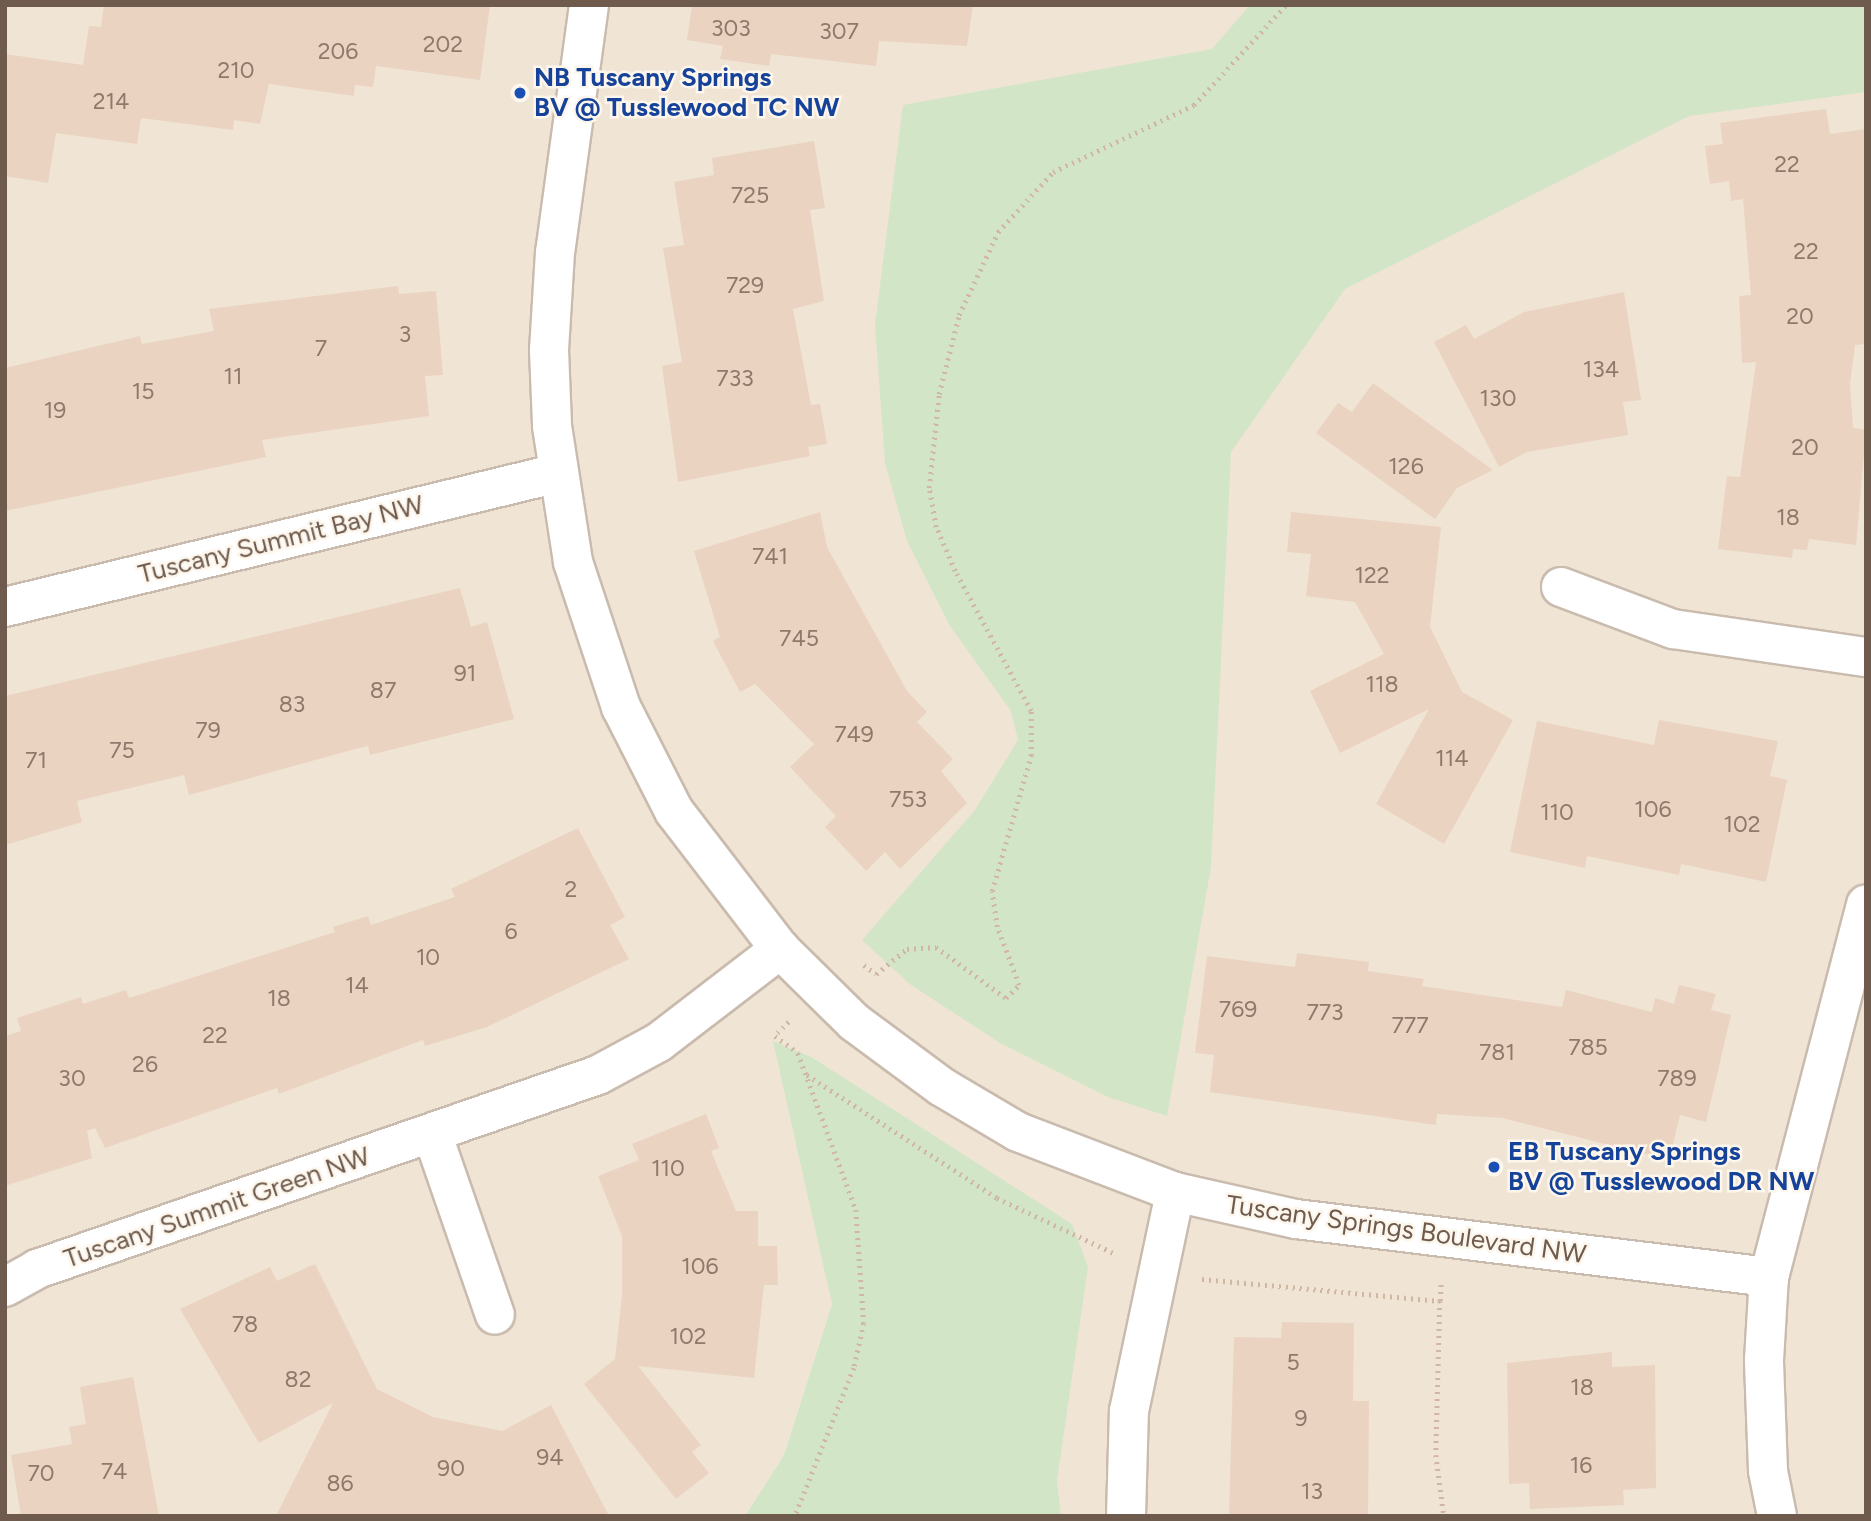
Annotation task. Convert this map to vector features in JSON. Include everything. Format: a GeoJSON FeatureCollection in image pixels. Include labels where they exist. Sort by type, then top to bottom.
{"type":"FeatureCollection","features":[{"type":"Feature","properties":{"kind":"street","name":"Tuscany Springs Boulevard NW"},"geometry":{"type":"LineString","coordinates":[[589,5],[555,252],[550,350],[558,473],[573,562],[621,707],[674,811],[780,949],[819,989],[942,1087],[1018,1132],[1175,1192],[1296,1219],[1769,1278]]}},
{"type":"Feature","properties":{"kind":"street","name":"Tuscany Summit Bay NW"},"geometry":{"type":"LineString","coordinates":[[5,607],[558,473]]}},
{"type":"Feature","properties":{"kind":"street"},"geometry":{"type":"LineString","coordinates":[[1561,587],[1673,629],[1866,657]]}},
{"type":"Feature","properties":{"kind":"street"},"geometry":{"type":"LineString","coordinates":[[1777,1516],[1768,1471],[1764,1360],[1769,1278],[1866,904]]}},
{"type":"Feature","properties":{"kind":"street","name":"Tuscany Summit Green NW"},"geometry":{"type":"LineString","coordinates":[[5,1287],[37,1269],[433,1136],[598,1075],[659,1042],[780,949]]}},
{"type":"Feature","properties":{"kind":"street"},"geometry":{"type":"LineString","coordinates":[[433,1136],[495,1315]]}},
{"type":"Feature","properties":{"kind":"street"},"geometry":{"type":"LineString","coordinates":[[1126,1516],[1129,1411],[1175,1192]]}},
{"type":"Feature","properties":{"kind":"path"},"geometry":{"type":"LineString","coordinates":[[795,1516],[854,1368],[864,1323],[856,1210],[804,1073],[799,1053],[775,1036],[852,956],[876,974],[922,945],[936,947],[1006,998],[1020,985],[997,927],[992,891],[1031,757],[1031,710],[955,571],[929,488],[939,394],[959,315],[998,232],[1052,172],[1194,105],[1286,5]]}},
{"type":"Feature","properties":{"kind":"path"},"geometry":{"type":"LineString","coordinates":[[804,1073],[997,1198],[1107,1252]]}},
{"type":"Feature","properties":{"kind":"path"},"geometry":{"type":"LineString","coordinates":[[1212,1282],[1440,1301],[1436,1455],[1444,1516]]}},
{"type":"Feature","properties":{"kind":"shaded area"},"geometry":{"type":"Polygon","coordinates":[[[5,5],[1866,5],[1866,1516],[1061,1516],[1057,1480],[930,1138],[813,1058],[814,1212],[832,1304],[784,1455],[745,1516],[5,1516],[5,5]]]}},
{"type":"Feature","properties":{"kind":"green space"},"geometry":{"type":"Polygon","coordinates":[[[1250,5],[1866,5],[1866,92],[1689,116],[1345,289],[1231,452],[1211,867],[1167,1116],[1108,1097],[1000,1043],[911,985],[862,940],[975,810],[1018,740],[1011,711],[950,626],[907,541],[885,463],[875,325],[903,105],[1212,49],[1250,5]]]}},
{"type":"Feature","properties":{"kind":"green space"},"geometry":{"type":"Polygon","coordinates":[[[773,1041],[813,1058],[1072,1224],[1088,1267],[1057,1480],[1061,1516],[745,1516],[784,1455],[832,1304],[773,1041]]]}},
{"type":"Feature","properties":{"kind":"building"},"geometry":{"type":"Polygon","coordinates":[[[104,5],[490,5],[480,80],[376,66],[373,87],[355,85],[354,96],[269,84],[260,124],[234,120],[233,130],[141,118],[137,144],[56,133],[48,183],[5,176],[5,54],[83,65],[89,26],[101,27],[104,5]]]}},
{"type":"Feature","properties":{"kind":"building"},"geometry":{"type":"Polygon","coordinates":[[[692,5],[973,5],[967,46],[879,41],[876,66],[771,54],[769,66],[720,59],[723,46],[687,40],[692,5]]]}},
{"type":"Feature","properties":{"kind":"building"},"geometry":{"type":"Polygon","coordinates":[[[1826,109],[1830,134],[1866,129],[1866,344],[1855,345],[1850,384],[1853,428],[1866,430],[1856,545],[1809,539],[1807,550],[1793,549],[1792,558],[1718,549],[1727,476],[1740,477],[1756,362],[1742,363],[1739,296],[1751,295],[1743,199],[1731,201],[1729,181],[1710,184],[1705,146],[1723,144],[1720,123],[1826,109]]]}},
{"type":"Feature","properties":{"kind":"building"},"geometry":{"type":"Polygon","coordinates":[[[814,141],[825,208],[810,210],[824,301],[793,309],[811,405],[820,404],[827,444],[808,447],[810,456],[678,482],[662,366],[682,362],[663,248],[684,245],[674,182],[714,175],[712,158],[814,141]]]}},
{"type":"Feature","properties":{"kind":"building"},"geometry":{"type":"Polygon","coordinates":[[[398,286],[399,294],[436,291],[443,375],[425,376],[429,416],[262,440],[266,457],[5,511],[5,368],[140,336],[142,344],[214,331],[209,309],[398,286]]]}},
{"type":"Feature","properties":{"kind":"building"},"geometry":{"type":"Polygon","coordinates":[[[1624,292],[1641,400],[1623,402],[1628,435],[1527,452],[1499,467],[1434,342],[1466,325],[1474,339],[1524,312],[1624,292]]]}},
{"type":"Feature","properties":{"kind":"building"},"geometry":{"type":"Polygon","coordinates":[[[1373,383],[1493,470],[1457,488],[1435,519],[1316,433],[1338,403],[1352,412],[1373,383]]]}},
{"type":"Feature","properties":{"kind":"building"},"geometry":{"type":"Polygon","coordinates":[[[820,512],[827,547],[907,691],[927,712],[917,722],[953,759],[941,771],[967,803],[900,869],[885,852],[866,871],[825,827],[836,816],[790,767],[814,744],[755,684],[740,692],[713,641],[720,637],[694,551],[820,512]]]}},
{"type":"Feature","properties":{"kind":"building"},"geometry":{"type":"Polygon","coordinates":[[[1291,512],[1441,527],[1430,627],[1462,692],[1513,720],[1444,844],[1376,804],[1429,709],[1340,753],[1310,691],[1384,654],[1355,602],[1306,596],[1311,554],[1287,552],[1291,512]]]}},
{"type":"Feature","properties":{"kind":"building"},"geometry":{"type":"Polygon","coordinates":[[[460,588],[471,627],[487,622],[514,719],[370,755],[368,746],[355,749],[189,795],[184,775],[77,801],[82,822],[5,845],[5,696],[460,588]]]}},
{"type":"Feature","properties":{"kind":"building"},"geometry":{"type":"Polygon","coordinates":[[[1659,720],[1778,741],[1770,776],[1787,780],[1766,882],[1681,864],[1679,875],[1587,856],[1585,868],[1510,852],[1537,721],[1654,745],[1659,720]]]}},
{"type":"Feature","properties":{"kind":"building"},"geometry":{"type":"Polygon","coordinates":[[[578,828],[625,917],[610,925],[629,959],[487,1027],[425,1046],[423,1040],[279,1094],[277,1088],[105,1148],[95,1128],[87,1131],[92,1158],[5,1186],[5,1036],[21,1031],[17,1018],[81,997],[83,1004],[126,990],[129,998],[335,932],[333,927],[368,916],[371,925],[455,897],[451,889],[578,828]]]}},
{"type":"Feature","properties":{"kind":"building"},"geometry":{"type":"Polygon","coordinates":[[[1297,953],[1369,962],[1368,971],[1424,979],[1422,986],[1562,1007],[1566,990],[1652,1012],[1655,998],[1674,1004],[1679,985],[1716,994],[1711,1010],[1731,1015],[1706,1122],[1680,1115],[1669,1160],[1502,1118],[1437,1114],[1436,1125],[1210,1092],[1214,1055],[1195,1053],[1207,956],[1295,967],[1297,953]]]}},
{"type":"Feature","properties":{"kind":"building"},"geometry":{"type":"Polygon","coordinates":[[[706,1114],[719,1148],[711,1151],[736,1211],[758,1211],[758,1246],[777,1246],[778,1285],[764,1285],[754,1378],[638,1366],[701,1445],[692,1452],[709,1473],[676,1499],[584,1384],[615,1359],[622,1296],[622,1236],[598,1176],[639,1160],[632,1144],[706,1114]]]}},
{"type":"Feature","properties":{"kind":"building"},"geometry":{"type":"Polygon","coordinates":[[[315,1264],[377,1389],[433,1417],[502,1431],[551,1405],[609,1516],[276,1516],[333,1403],[259,1443],[180,1309],[270,1267],[277,1281],[315,1264]]]}},
{"type":"Feature","properties":{"kind":"building"},"geometry":{"type":"Polygon","coordinates":[[[1282,1322],[1354,1323],[1353,1401],[1369,1401],[1368,1516],[1229,1516],[1234,1337],[1281,1338],[1282,1322]]]}},
{"type":"Feature","properties":{"kind":"building"},"geometry":{"type":"Polygon","coordinates":[[[1612,1352],[1612,1367],[1655,1365],[1656,1488],[1623,1490],[1624,1505],[1530,1509],[1529,1483],[1509,1484],[1507,1363],[1612,1352]]]}},
{"type":"Feature","properties":{"kind":"building"},"geometry":{"type":"Polygon","coordinates":[[[133,1377],[159,1516],[21,1516],[11,1455],[72,1444],[69,1427],[86,1424],[80,1387],[133,1377]]]}},
{"type":"Feature","properties":{"kind":"place","name":"NB Tuscany Springs BV @ Tusslewood TC NW"},"geometry":{"type":"Point","coordinates":[520,93]}},
{"type":"Feature","properties":{"kind":"place","name":"EB Tuscany Springs BV @ Tusslewood DR NW"},"geometry":{"type":"Point","coordinates":[1494,1167]}}]}
